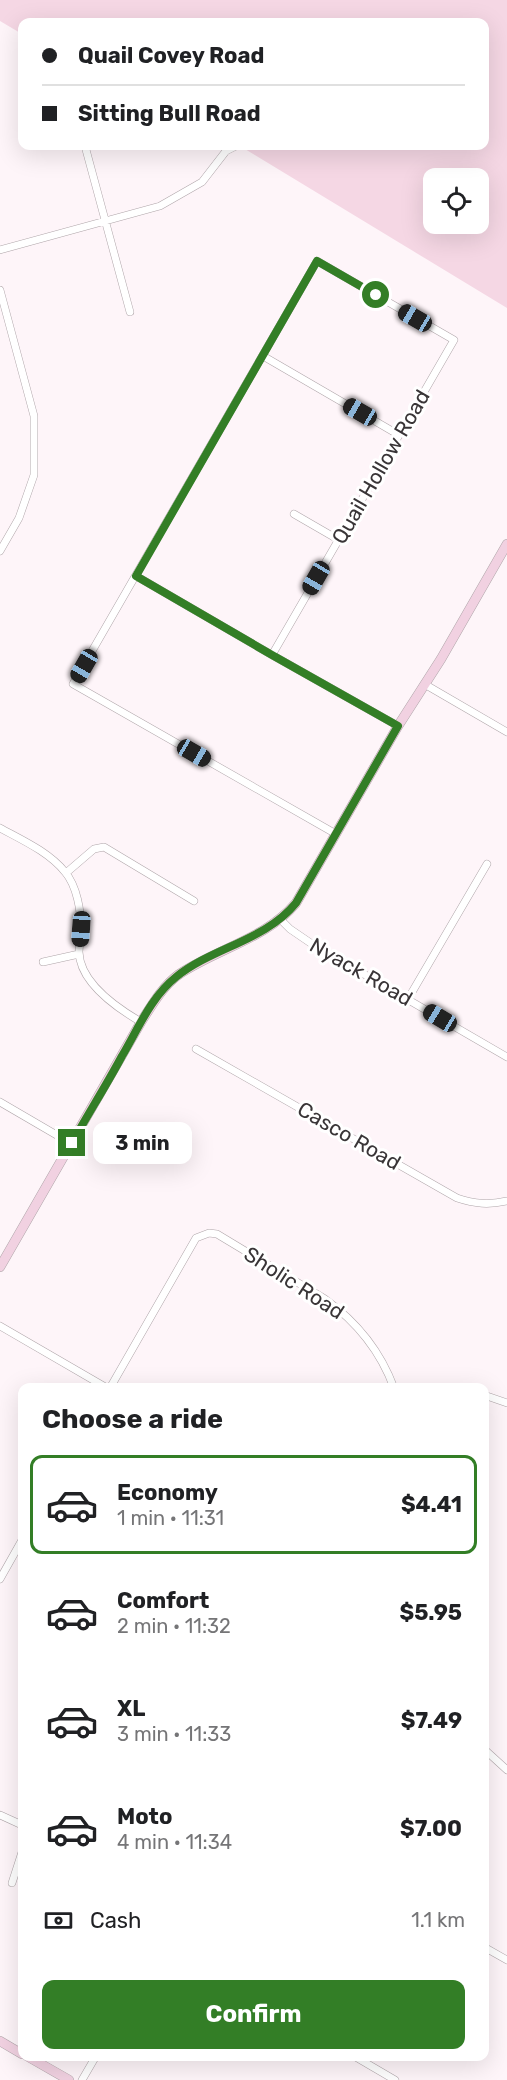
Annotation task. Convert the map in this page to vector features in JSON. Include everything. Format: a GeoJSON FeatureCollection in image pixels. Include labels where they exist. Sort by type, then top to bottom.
{"type":"FeatureCollection","features":[{"type":"Feature","properties":{"kind":"street"},"geometry":{"type":"LineString","coordinates":[[86,150],[130,312]]}},
{"type":"Feature","properties":{"kind":"street"},"geometry":{"type":"LineString","coordinates":[[0,250],[159,206],[202,182],[228,150]]}},
{"type":"Feature","properties":{"kind":"street","name":"Quail Hollow Road"},"geometry":{"type":"LineString","coordinates":[[263,356],[317,261],[454,340],[272,655]]}},
{"type":"Feature","properties":{"kind":"street"},"geometry":{"type":"LineString","coordinates":[[0,290],[34,417],[34,475],[19,518],[0,552]]}},
{"type":"Feature","properties":{"kind":"street"},"geometry":{"type":"LineString","coordinates":[[336,834],[73,684],[263,356],[399,435]]}},
{"type":"Feature","properties":{"kind":"street"},"geometry":{"type":"LineString","coordinates":[[294,514],[339,540]]}},
{"type":"Feature","properties":{"kind":"street"},"geometry":{"type":"LineString","coordinates":[[0,1267],[160,993],[177,976],[280,919],[301,895],[398,726],[426,685],[507,544]]}},
{"type":"Feature","properties":{"kind":"street"},"geometry":{"type":"LineString","coordinates":[[136,576],[398,726]]}},
{"type":"Feature","properties":{"kind":"street"},"geometry":{"type":"LineString","coordinates":[[426,685],[507,732]]}},
{"type":"Feature","properties":{"kind":"street"},"geometry":{"type":"LineString","coordinates":[[0,828],[46,855],[66,873],[77,898],[81,929],[79,954],[87,976],[115,1007],[141,1022]]}},
{"type":"Feature","properties":{"kind":"street"},"geometry":{"type":"LineString","coordinates":[[66,873],[94,849],[104,847],[194,901]]}},
{"type":"Feature","properties":{"kind":"street"},"geometry":{"type":"LineString","coordinates":[[408,999],[487,864]]}},
{"type":"Feature","properties":{"kind":"street","name":"Nyack Road"},"geometry":{"type":"LineString","coordinates":[[280,919],[312,944],[507,1057]]}},
{"type":"Feature","properties":{"kind":"street"},"geometry":{"type":"LineString","coordinates":[[43,962],[79,954]]}},
{"type":"Feature","properties":{"kind":"street","name":"Casco Road"},"geometry":{"type":"LineString","coordinates":[[196,1049],[457,1198],[475,1204],[507,1201]]}},
{"type":"Feature","properties":{"kind":"street"},"geometry":{"type":"LineString","coordinates":[[0,1102],[72,1143]]}},
{"type":"Feature","properties":{"kind":"street","name":"Sholic Road"},"geometry":{"type":"LineString","coordinates":[[112,1383],[196,1238],[208,1233],[217,1234],[340,1309],[371,1342],[392,1383]]}},
{"type":"Feature","properties":{"kind":"street"},"geometry":{"type":"LineString","coordinates":[[0,1326],[100,1383]]}},
{"type":"Feature","properties":{"kind":"street"},"geometry":{"type":"LineString","coordinates":[[489,1397],[507,1403]]}},
{"type":"Feature","properties":{"kind":"street"},"geometry":{"type":"LineString","coordinates":[[0,1579],[18,1547]]}},
{"type":"Feature","properties":{"kind":"street"},"geometry":{"type":"LineString","coordinates":[[489,1754],[507,1770]]}},
{"type":"Feature","properties":{"kind":"street"},"geometry":{"type":"LineString","coordinates":[[0,1815],[18,1823]]}},
{"type":"Feature","properties":{"kind":"street"},"geometry":{"type":"LineString","coordinates":[[12,1883],[18,1864]]}},
{"type":"Feature","properties":{"kind":"street"},"geometry":{"type":"LineString","coordinates":[[489,1950],[507,1960]]}},
{"type":"Feature","properties":{"kind":"street"},"geometry":{"type":"LineString","coordinates":[[0,2041],[18,2052]]}},
{"type":"Feature","properties":{"kind":"street"},"geometry":{"type":"LineString","coordinates":[[36,2061],[69,2080]]}},
{"type":"Feature","properties":{"kind":"street"},"geometry":{"type":"LineString","coordinates":[[82,2080],[93,2061]]}},
{"type":"Feature","properties":{"kind":"street"},"geometry":{"type":"LineString","coordinates":[[362,2061],[394,2080]]}},
{"type":"Feature","properties":{"kind":"shaded area"},"geometry":{"type":"Polygon","coordinates":[[[0,0],[507,0],[507,308],[247,150],[489,150],[489,18],[18,18],[18,32],[0,21],[0,0]]]}},
{"type":"Feature","properties":{"kind":"route"},"geometry":{"type":"LineString","coordinates":[[72,1143],[141,1022],[163,989],[187,970],[270,926],[296,903],[398,726],[136,576],[317,261],[376,295]]}}]}
